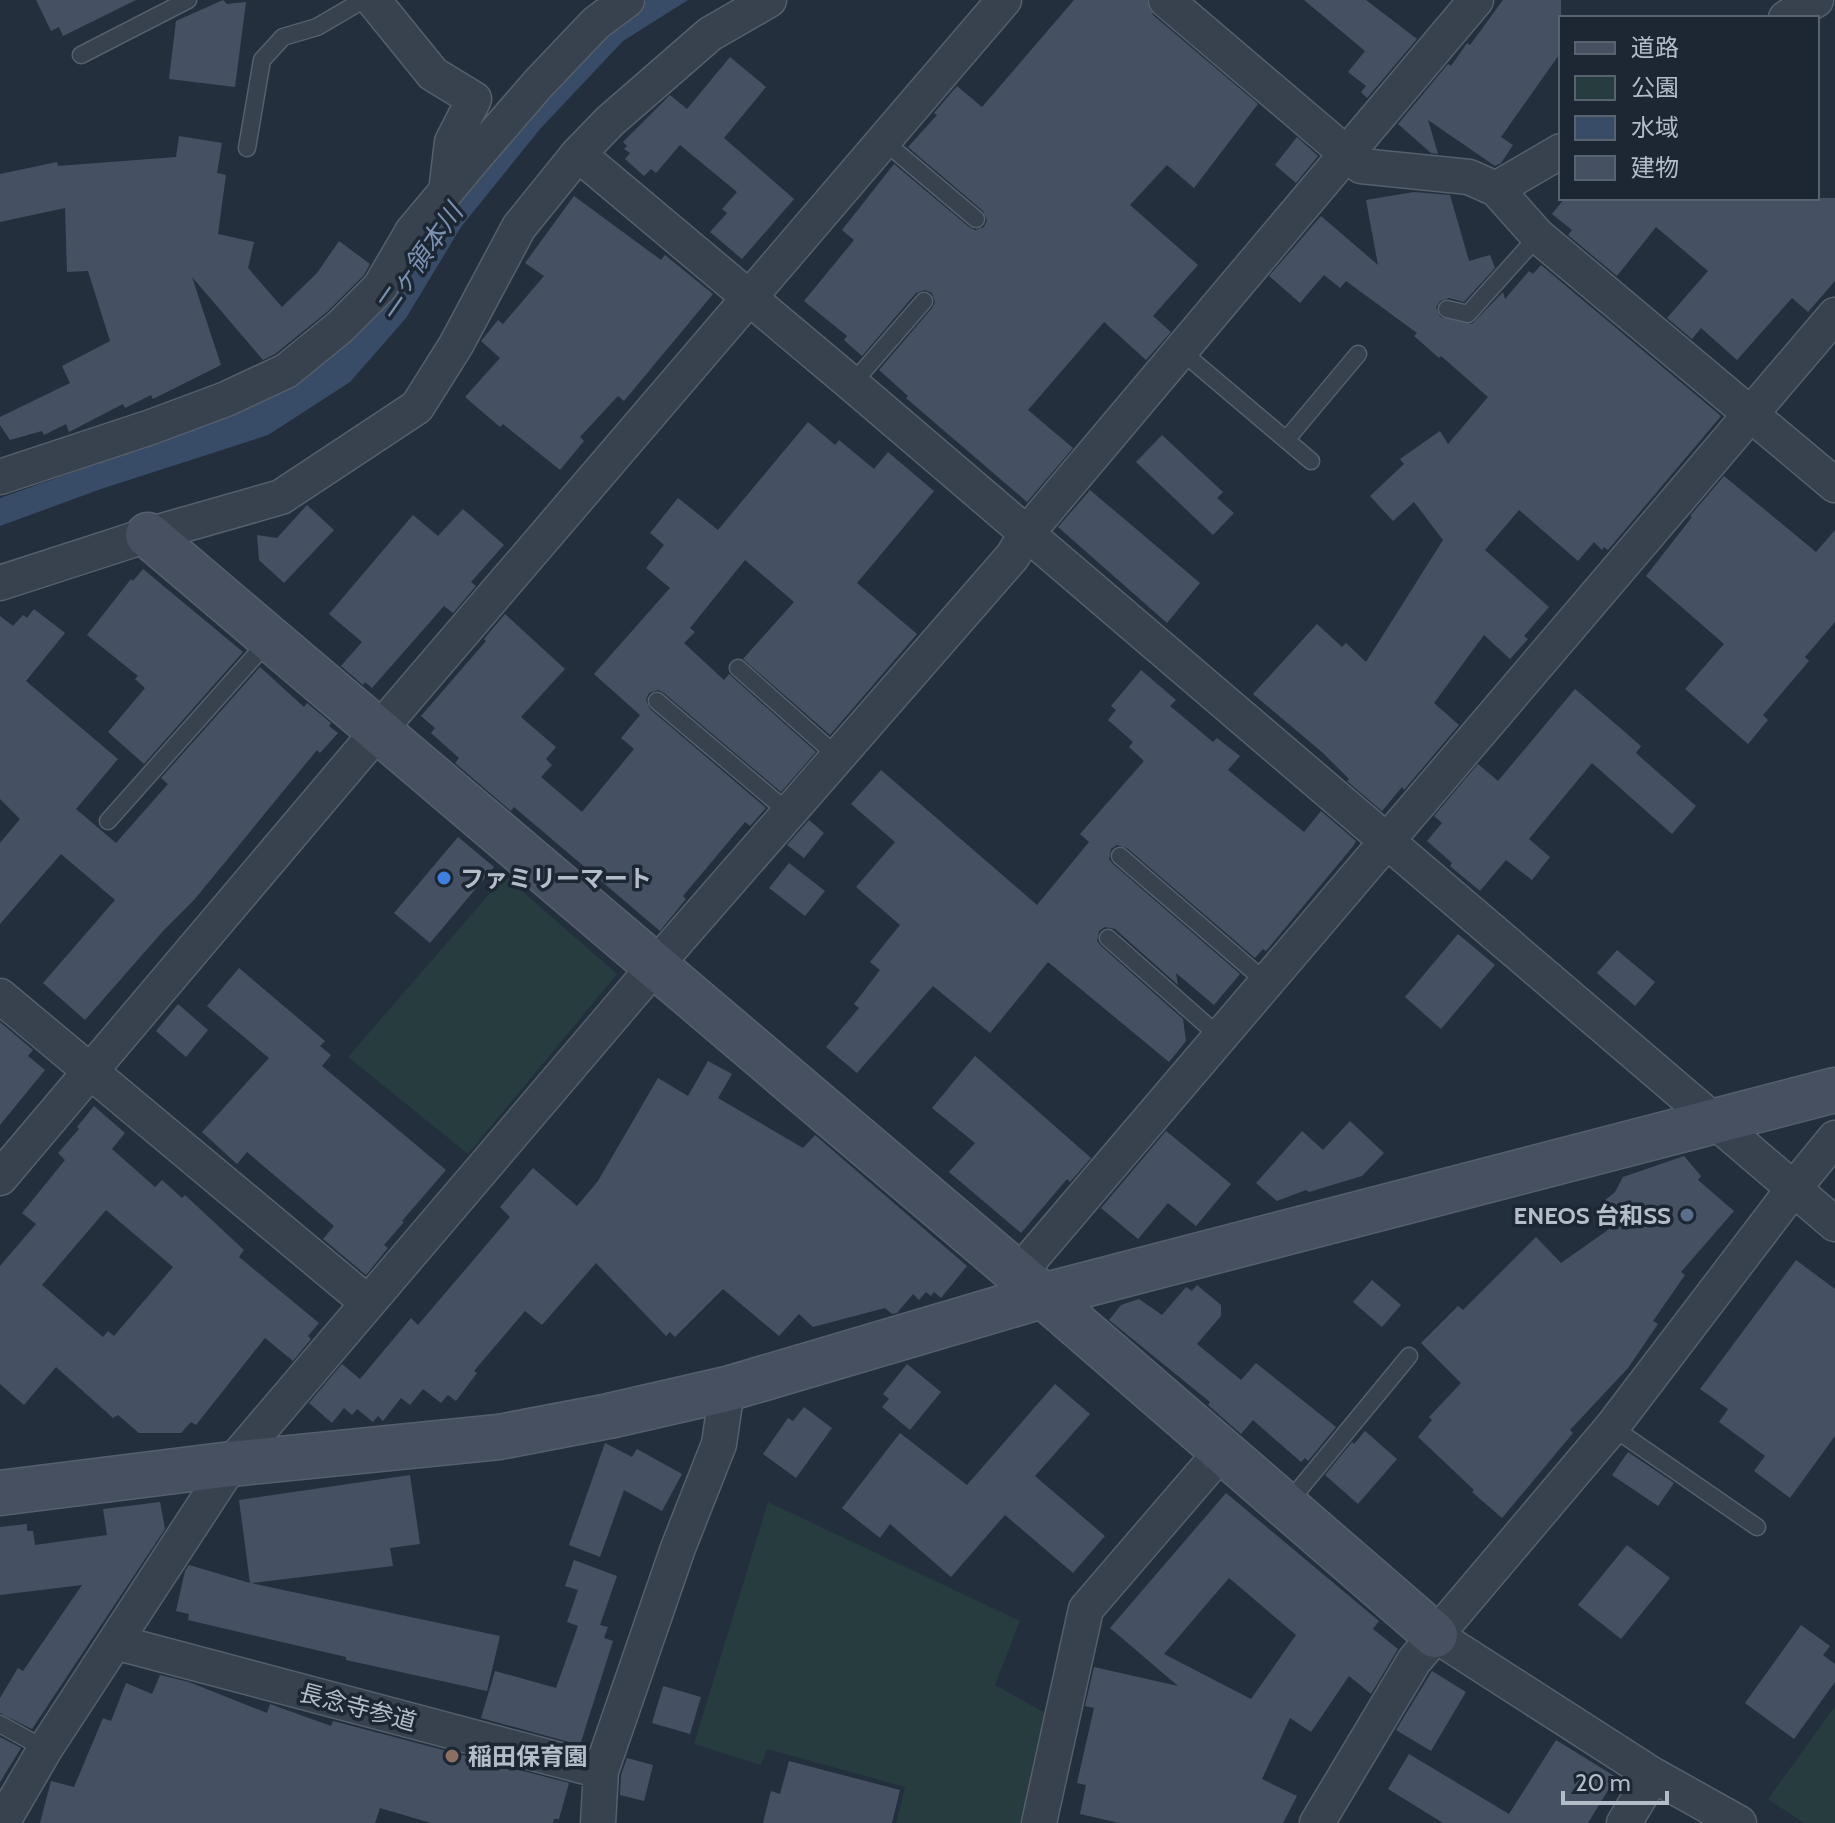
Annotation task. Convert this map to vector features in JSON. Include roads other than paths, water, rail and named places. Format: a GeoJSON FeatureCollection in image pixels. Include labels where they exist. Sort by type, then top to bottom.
{"type":"FeatureCollection","features":[{"type":"Feature","properties":{"kind":"street"},"geometry":{"type":"LineString","coordinates":[[373,0],[433,74],[474,99],[452,142],[446,193]]}},
{"type":"Feature","properties":{"kind":"street"},"geometry":{"type":"LineString","coordinates":[[0,477],[151,427],[226,399],[286,371],[340,327],[380,287],[412,232],[538,84],[596,23],[627,0]]}},
{"type":"Feature","properties":{"kind":"street"},"geometry":{"type":"LineString","coordinates":[[0,583],[148,535],[281,497],[417,407],[456,345],[519,227],[578,154],[610,121],[710,34],[769,0]]}},
{"type":"Feature","properties":{"kind":"street"},"geometry":{"type":"LineString","coordinates":[[0,1178],[1004,0]]}},
{"type":"Feature","properties":{"kind":"street"},"geometry":{"type":"LineString","coordinates":[[1166,0],[1361,166],[1469,177],[1496,189],[1538,236],[1835,485]]}},
{"type":"Feature","properties":{"kind":"street"},"geometry":{"type":"LineString","coordinates":[[2,1823],[45,1749],[231,1464],[656,965],[1012,557],[1027,533],[1476,0]]}},
{"type":"Feature","properties":{"kind":"street"},"geometry":{"type":"LineString","coordinates":[[1789,16],[1816,0]]}},
{"type":"Feature","properties":{"kind":"street"},"geometry":{"type":"LineString","coordinates":[[1496,189],[1559,152]]}},
{"type":"Feature","properties":{"kind":"street"},"geometry":{"type":"LineString","coordinates":[[578,154],[852,384],[1835,1224]]}},
{"type":"Feature","properties":{"kind":"street"},"geometry":{"type":"LineString","coordinates":[[1030,1285],[1220,1037],[1835,315]]}},
{"type":"Feature","properties":{"kind":"street"},"geometry":{"type":"LineString","coordinates":[[148,535],[1287,1504],[1435,1635],[1653,1775],[1739,1823]]}},
{"type":"Feature","properties":{"kind":"street"},"geometry":{"type":"LineString","coordinates":[[0,996],[368,1303]]}},
{"type":"Feature","properties":{"kind":"street"},"geometry":{"type":"LineString","coordinates":[[0,1493],[231,1464],[499,1437],[609,1416],[727,1389],[1030,1285],[1835,1090]]}},
{"type":"Feature","properties":{"kind":"street"},"geometry":{"type":"LineString","coordinates":[[1317,1823],[1414,1661],[1612,1427],[1835,1138]]}},
{"type":"Feature","properties":{"kind":"street"},"geometry":{"type":"LineString","coordinates":[[598,1823],[601,1771],[678,1548],[719,1444],[727,1389]]}},
{"type":"Feature","properties":{"kind":"street"},"geometry":{"type":"LineString","coordinates":[[1039,1823],[1086,1609],[1222,1451]]}},
{"type":"Feature","properties":{"kind":"street","name":"長念寺参道"},"geometry":{"type":"LineString","coordinates":[[115,1642],[601,1771]]}},
{"type":"Feature","properties":{"kind":"street"},"geometry":{"type":"LineString","coordinates":[[1624,1823],[1653,1775]]}},
{"type":"Feature","properties":{"kind":"lane"},"geometry":{"type":"LineString","coordinates":[[81,55],[188,0]]}},
{"type":"Feature","properties":{"kind":"lane"},"geometry":{"type":"LineString","coordinates":[[247,148],[262,60],[283,37],[317,27],[363,0]]}},
{"type":"Feature","properties":{"kind":"lane"},"geometry":{"type":"LineString","coordinates":[[885,142],[976,219]]}},
{"type":"Feature","properties":{"kind":"lane"},"geometry":{"type":"LineString","coordinates":[[1447,309],[1468,314],[1538,236]]}},
{"type":"Feature","properties":{"kind":"lane"},"geometry":{"type":"LineString","coordinates":[[852,384],[924,301]]}},
{"type":"Feature","properties":{"kind":"lane"},"geometry":{"type":"LineString","coordinates":[[1181,351],[1311,461]]}},
{"type":"Feature","properties":{"kind":"lane"},"geometry":{"type":"LineString","coordinates":[[1286,440],[1358,354]]}},
{"type":"Feature","properties":{"kind":"lane"},"geometry":{"type":"LineString","coordinates":[[108,821],[270,639]]}},
{"type":"Feature","properties":{"kind":"lane"},"geometry":{"type":"LineString","coordinates":[[738,668],[838,757]]}},
{"type":"Feature","properties":{"kind":"lane"},"geometry":{"type":"LineString","coordinates":[[657,701],[788,812]]}},
{"type":"Feature","properties":{"kind":"lane"},"geometry":{"type":"LineString","coordinates":[[1120,856],[1266,982]]}},
{"type":"Feature","properties":{"kind":"lane"},"geometry":{"type":"LineString","coordinates":[[1108,938],[1220,1037]]}},
{"type":"Feature","properties":{"kind":"lane"},"geometry":{"type":"LineString","coordinates":[[1287,1504],[1409,1356]]}},
{"type":"Feature","properties":{"kind":"lane"},"geometry":{"type":"LineString","coordinates":[[1612,1427],[1757,1527]]}},
{"type":"Feature","properties":{"kind":"lane"},"geometry":{"type":"LineString","coordinates":[[0,1724],[45,1749]]}},
{"type":"Feature","properties":{"kind":"water","name":"二ヶ領本川"},"geometry":{"type":"Polygon","coordinates":[[[647,0],[688,0],[623,41],[540,129],[461,227],[406,318],[350,382],[268,435],[101,489],[0,526],[0,498],[215,422],[299,379],[355,337],[399,286],[436,219],[602,32],[647,0]]]}},
{"type":"Feature","properties":{"kind":"place","name":"ファミリーマート"},"geometry":{"type":"Point","coordinates":[444,878]}},
{"type":"Feature","properties":{"kind":"place","name":"ENEOS 台和SS"},"geometry":{"type":"Point","coordinates":[1687,1215]}},
{"type":"Feature","properties":{"kind":"place","name":"稲田保育園"},"geometry":{"type":"Point","coordinates":[452,1756]}}]}
